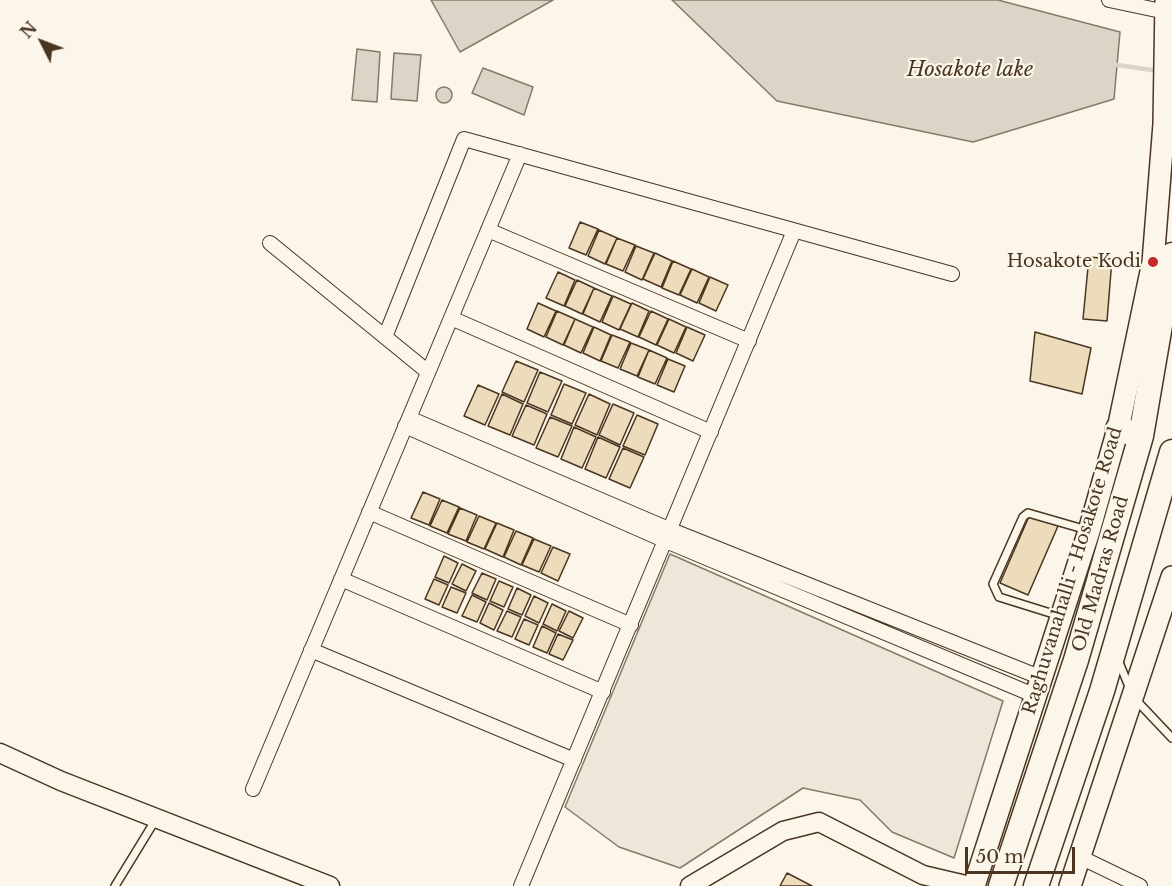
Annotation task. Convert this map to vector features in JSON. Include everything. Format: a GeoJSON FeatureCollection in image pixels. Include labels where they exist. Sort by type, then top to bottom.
{"type":"FeatureCollection","features":[{"type":"Feature","properties":{"kind":"highway","name":"Old Madras Road"},"geometry":{"type":"LineString","coordinates":[[1001,886],[1076,660],[1172,255]]}},
{"type":"Feature","properties":{"kind":"highway","name":"Old Madras Road"},"geometry":{"type":"LineString","coordinates":[[1036,886],[1115,652],[1172,452]]}},
{"type":"Feature","properties":{"kind":"main road","name":"Raghuvanahalli - Hosakote Road"},"geometry":{"type":"LineString","coordinates":[[972,886],[1089,531],[1130,433],[1153,262],[1164,124],[1166,13]]}},
{"type":"Feature","properties":{"kind":"main road"},"geometry":{"type":"LineString","coordinates":[[1070,886],[1134,698],[1172,577]]}},
{"type":"Feature","properties":{"kind":"main road"},"geometry":{"type":"LineString","coordinates":[[0,753],[330,886]]}},
{"type":"Feature","properties":{"kind":"main road"},"geometry":{"type":"LineString","coordinates":[[690,886],[783,831],[819,822],[923,875],[972,886]]}},
{"type":"Feature","properties":{"kind":"street"},"geometry":{"type":"LineString","coordinates":[[1109,0],[1166,13]]}},
{"type":"Feature","properties":{"kind":"street"},"geometry":{"type":"LineString","coordinates":[[385,337],[464,139],[952,274]]}},
{"type":"Feature","properties":{"kind":"street"},"geometry":{"type":"LineString","coordinates":[[253,789],[520,154]]}},
{"type":"Feature","properties":{"kind":"street"},"geometry":{"type":"LineString","coordinates":[[488,230],[749,341]]}},
{"type":"Feature","properties":{"kind":"street"},"geometry":{"type":"LineString","coordinates":[[520,886],[794,231]]}},
{"type":"Feature","properties":{"kind":"street"},"geometry":{"type":"LineString","coordinates":[[270,243],[428,372]]}},
{"type":"Feature","properties":{"kind":"street"},"geometry":{"type":"LineString","coordinates":[[451,318],[711,432]]}},
{"type":"Feature","properties":{"kind":"street"},"geometry":{"type":"LineString","coordinates":[[407,422],[668,536],[1039,687]]}},
{"type":"Feature","properties":{"kind":"street"},"geometry":{"type":"LineString","coordinates":[[369,512],[631,625]]}},
{"type":"Feature","properties":{"kind":"street"},"geometry":{"type":"LineString","coordinates":[[341,579],[603,692]]}},
{"type":"Feature","properties":{"kind":"street"},"geometry":{"type":"LineString","coordinates":[[311,650],[574,760]]}},
{"type":"Feature","properties":{"kind":"street"},"geometry":{"type":"LineString","coordinates":[[1080,857],[1140,886]]}},
{"type":"Feature","properties":{"kind":"lane"},"geometry":{"type":"LineString","coordinates":[[1062,616],[999,597],[994,591],[993,584],[1023,517],[1028,513],[1089,531]]}},
{"type":"Feature","properties":{"kind":"lane"},"geometry":{"type":"LineString","coordinates":[[1115,652],[1134,698],[1172,738]]}},
{"type":"Feature","properties":{"kind":"lane"},"geometry":{"type":"LineString","coordinates":[[115,886],[157,818]]}},
{"type":"Feature","properties":{"kind":"shaded area"},"geometry":{"type":"Polygon","coordinates":[[[670,554],[1003,701],[954,858],[892,832],[860,800],[803,788],[680,868],[619,847],[565,807],[670,554]]]}},
{"type":"Feature","properties":{"kind":"water"},"geometry":{"type":"Polygon","coordinates":[[[431,0],[553,0],[460,52],[431,0]]]}},
{"type":"Feature","properties":{"kind":"water","name":"Hosakote lake"},"geometry":{"type":"Polygon","coordinates":[[[672,0],[998,0],[1120,32],[1114,99],[973,142],[777,101],[672,0]]]}},
{"type":"Feature","properties":{"kind":"water"},"geometry":{"type":"Polygon","coordinates":[[[357,49],[380,52],[377,102],[352,100],[357,49]]]}},
{"type":"Feature","properties":{"kind":"water"},"geometry":{"type":"Polygon","coordinates":[[[394,53],[421,55],[417,101],[391,99],[394,53]]]}},
{"type":"Feature","properties":{"kind":"water"},"geometry":{"type":"Polygon","coordinates":[[[483,68],[533,87],[524,115],[472,93],[483,68]]]}},
{"type":"Feature","properties":{"kind":"water"},"geometry":{"type":"Polygon","coordinates":[[[444,87],[452,95],[444,103],[436,95],[444,87]]]}},
{"type":"Feature","properties":{"kind":"building"},"geometry":{"type":"Polygon","coordinates":[[[580,222],[598,229],[586,255],[569,248],[580,222]]]}},
{"type":"Feature","properties":{"kind":"building"},"geometry":{"type":"Polygon","coordinates":[[[599,230],[617,238],[605,264],[588,256],[599,230]]]}},
{"type":"Feature","properties":{"kind":"building"},"geometry":{"type":"Polygon","coordinates":[[[617,238],[635,245],[623,271],[606,264],[617,238]]]}},
{"type":"Feature","properties":{"kind":"building"},"geometry":{"type":"Polygon","coordinates":[[[636,246],[654,253],[642,280],[625,272],[636,246]]]}},
{"type":"Feature","properties":{"kind":"building"},"geometry":{"type":"Polygon","coordinates":[[[655,253],[672,261],[661,287],[643,279],[655,253]]]}},
{"type":"Feature","properties":{"kind":"building"},"geometry":{"type":"Polygon","coordinates":[[[1089,257],[1112,259],[1107,321],[1083,319],[1089,257]]]}},
{"type":"Feature","properties":{"kind":"building"},"geometry":{"type":"Polygon","coordinates":[[[673,261],[691,269],[679,295],[662,288],[673,261]]]}},
{"type":"Feature","properties":{"kind":"building"},"geometry":{"type":"Polygon","coordinates":[[[692,269],[709,277],[697,303],[680,295],[692,269]]]}},
{"type":"Feature","properties":{"kind":"building"},"geometry":{"type":"Polygon","coordinates":[[[558,272],[575,280],[564,306],[546,298],[558,272]]]}},
{"type":"Feature","properties":{"kind":"building"},"geometry":{"type":"Polygon","coordinates":[[[710,277],[728,285],[716,311],[699,303],[710,277]]]}},
{"type":"Feature","properties":{"kind":"building"},"geometry":{"type":"Polygon","coordinates":[[[577,280],[594,288],[582,314],[565,306],[577,280]]]}},
{"type":"Feature","properties":{"kind":"building"},"geometry":{"type":"Polygon","coordinates":[[[594,288],[612,296],[600,322],[583,314],[594,288]]]}},
{"type":"Feature","properties":{"kind":"building"},"geometry":{"type":"Polygon","coordinates":[[[613,296],[631,304],[619,330],[602,322],[613,296]]]}},
{"type":"Feature","properties":{"kind":"building"},"geometry":{"type":"Polygon","coordinates":[[[538,303],[556,311],[544,337],[527,329],[538,303]]]}},
{"type":"Feature","properties":{"kind":"building"},"geometry":{"type":"Polygon","coordinates":[[[632,303],[649,311],[638,337],[620,329],[632,303]]]}},
{"type":"Feature","properties":{"kind":"building"},"geometry":{"type":"Polygon","coordinates":[[[557,311],[575,319],[563,345],[546,337],[557,311]]]}},
{"type":"Feature","properties":{"kind":"building"},"geometry":{"type":"Polygon","coordinates":[[[651,311],[668,319],[656,345],[639,337],[651,311]]]}},
{"type":"Feature","properties":{"kind":"building"},"geometry":{"type":"Polygon","coordinates":[[[575,319],[593,327],[581,353],[564,345],[575,319]]]}},
{"type":"Feature","properties":{"kind":"building"},"geometry":{"type":"Polygon","coordinates":[[[669,319],[686,327],[674,353],[657,345],[669,319]]]}},
{"type":"Feature","properties":{"kind":"building"},"geometry":{"type":"Polygon","coordinates":[[[594,327],[611,335],[600,361],[583,353],[594,327]]]}},
{"type":"Feature","properties":{"kind":"building"},"geometry":{"type":"Polygon","coordinates":[[[687,327],[705,335],[693,361],[676,353],[687,327]]]}},
{"type":"Feature","properties":{"kind":"building"},"geometry":{"type":"Polygon","coordinates":[[[1035,332],[1091,348],[1082,394],[1030,381],[1035,332]]]}},
{"type":"Feature","properties":{"kind":"building"},"geometry":{"type":"Polygon","coordinates":[[[612,335],[630,342],[618,368],[601,361],[612,335]]]}},
{"type":"Feature","properties":{"kind":"building"},"geometry":{"type":"Polygon","coordinates":[[[631,343],[649,350],[637,376],[620,369],[631,343]]]}},
{"type":"Feature","properties":{"kind":"building"},"geometry":{"type":"Polygon","coordinates":[[[649,350],[667,358],[655,384],[638,377],[649,350]]]}},
{"type":"Feature","properties":{"kind":"building"},"geometry":{"type":"Polygon","coordinates":[[[668,359],[685,366],[674,392],[657,385],[668,359]]]}},
{"type":"Feature","properties":{"kind":"building"},"geometry":{"type":"Polygon","coordinates":[[[516,361],[538,370],[524,402],[502,392],[516,361]]]}},
{"type":"Feature","properties":{"kind":"building"},"geometry":{"type":"Polygon","coordinates":[[[540,372],[562,381],[548,412],[527,403],[540,372]]]}},
{"type":"Feature","properties":{"kind":"building"},"geometry":{"type":"Polygon","coordinates":[[[564,384],[586,393],[572,424],[551,415],[564,384]]]}},
{"type":"Feature","properties":{"kind":"building"},"geometry":{"type":"Polygon","coordinates":[[[478,385],[499,394],[485,425],[464,416],[478,385]]]}},
{"type":"Feature","properties":{"kind":"building"},"geometry":{"type":"Polygon","coordinates":[[[502,394],[523,404],[510,435],[488,426],[502,394]]]}},
{"type":"Feature","properties":{"kind":"building"},"geometry":{"type":"Polygon","coordinates":[[[589,394],[610,404],[597,435],[575,425],[589,394]]]}},
{"type":"Feature","properties":{"kind":"building"},"geometry":{"type":"Polygon","coordinates":[[[613,404],[634,413],[620,445],[599,435],[613,404]]]}},
{"type":"Feature","properties":{"kind":"building"},"geometry":{"type":"Polygon","coordinates":[[[526,405],[547,414],[534,445],[512,436],[526,405]]]}},
{"type":"Feature","properties":{"kind":"building"},"geometry":{"type":"Polygon","coordinates":[[[637,415],[658,424],[645,455],[623,446],[637,415]]]}},
{"type":"Feature","properties":{"kind":"building"},"geometry":{"type":"Polygon","coordinates":[[[550,417],[572,426],[558,457],[536,448],[550,417]]]}},
{"type":"Feature","properties":{"kind":"building"},"geometry":{"type":"Polygon","coordinates":[[[574,427],[596,437],[582,468],[561,459],[574,427]]]}},
{"type":"Feature","properties":{"kind":"building"},"geometry":{"type":"Polygon","coordinates":[[[598,437],[620,447],[606,478],[585,469],[598,437]]]}},
{"type":"Feature","properties":{"kind":"building"},"geometry":{"type":"Polygon","coordinates":[[[623,448],[644,457],[630,488],[609,479],[623,448]]]}},
{"type":"Feature","properties":{"kind":"building"},"geometry":{"type":"Polygon","coordinates":[[[423,492],[440,499],[429,525],[411,518],[423,492]]]}},
{"type":"Feature","properties":{"kind":"building"},"geometry":{"type":"Polygon","coordinates":[[[442,500],[459,507],[447,533],[430,526],[442,500]]]}},
{"type":"Feature","properties":{"kind":"building"},"geometry":{"type":"Polygon","coordinates":[[[460,508],[477,515],[466,541],[448,534],[460,508]]]}},
{"type":"Feature","properties":{"kind":"building"},"geometry":{"type":"Polygon","coordinates":[[[1030,514],[1058,526],[1028,595],[1000,583],[1030,514]]]}},
{"type":"Feature","properties":{"kind":"building"},"geometry":{"type":"Polygon","coordinates":[[[479,516],[496,523],[484,549],[467,542],[479,516]]]}},
{"type":"Feature","properties":{"kind":"building"},"geometry":{"type":"Polygon","coordinates":[[[497,523],[514,530],[503,557],[485,549],[497,523]]]}},
{"type":"Feature","properties":{"kind":"building"},"geometry":{"type":"Polygon","coordinates":[[[516,531],[533,538],[521,565],[504,557],[516,531]]]}},
{"type":"Feature","properties":{"kind":"building"},"geometry":{"type":"Polygon","coordinates":[[[534,539],[551,546],[539,572],[522,565],[534,539]]]}},
{"type":"Feature","properties":{"kind":"building"},"geometry":{"type":"Polygon","coordinates":[[[553,547],[570,554],[558,581],[541,573],[553,547]]]}},
{"type":"Feature","properties":{"kind":"building"},"geometry":{"type":"Polygon","coordinates":[[[444,556],[458,563],[449,583],[435,577],[444,556]]]}},
{"type":"Feature","properties":{"kind":"building"},"geometry":{"type":"Polygon","coordinates":[[[462,564],[476,571],[466,591],[452,584],[462,564]]]}},
{"type":"Feature","properties":{"kind":"building"},"geometry":{"type":"Polygon","coordinates":[[[482,573],[496,579],[487,600],[472,593],[482,573]]]}},
{"type":"Feature","properties":{"kind":"building"},"geometry":{"type":"Polygon","coordinates":[[[434,579],[448,585],[439,605],[425,599],[434,579]]]}},
{"type":"Feature","properties":{"kind":"building"},"geometry":{"type":"Polygon","coordinates":[[[499,581],[513,587],[504,607],[490,601],[499,581]]]}},
{"type":"Feature","properties":{"kind":"building"},"geometry":{"type":"Polygon","coordinates":[[[451,587],[466,593],[457,613],[442,607],[451,587]]]}},
{"type":"Feature","properties":{"kind":"building"},"geometry":{"type":"Polygon","coordinates":[[[517,588],[531,595],[522,615],[508,609],[517,588]]]}},
{"type":"Feature","properties":{"kind":"building"},"geometry":{"type":"Polygon","coordinates":[[[472,595],[486,602],[477,622],[462,616],[472,595]]]}},
{"type":"Feature","properties":{"kind":"building"},"geometry":{"type":"Polygon","coordinates":[[[534,596],[548,603],[539,623],[525,616],[534,596]]]}},
{"type":"Feature","properties":{"kind":"building"},"geometry":{"type":"Polygon","coordinates":[[[489,603],[503,610],[494,630],[480,623],[489,603]]]}},
{"type":"Feature","properties":{"kind":"building"},"geometry":{"type":"Polygon","coordinates":[[[552,604],[566,611],[557,631],[543,624],[552,604]]]}},
{"type":"Feature","properties":{"kind":"building"},"geometry":{"type":"Polygon","coordinates":[[[507,611],[521,617],[512,637],[497,631],[507,611]]]}},
{"type":"Feature","properties":{"kind":"building"},"geometry":{"type":"Polygon","coordinates":[[[569,611],[583,618],[573,638],[559,631],[569,611]]]}},
{"type":"Feature","properties":{"kind":"building"},"geometry":{"type":"Polygon","coordinates":[[[524,619],[538,625],[529,645],[515,639],[524,619]]]}},
{"type":"Feature","properties":{"kind":"building"},"geometry":{"type":"Polygon","coordinates":[[[542,626],[556,633],[547,653],[533,647],[542,626]]]}},
{"type":"Feature","properties":{"kind":"building"},"geometry":{"type":"Polygon","coordinates":[[[558,634],[573,640],[563,660],[549,654],[558,634]]]}},
{"type":"Feature","properties":{"kind":"building"},"geometry":{"type":"Polygon","coordinates":[[[787,873],[812,886],[780,886],[787,873]]]}},
{"type":"Feature","properties":{"kind":"waterway"},"geometry":{"type":"LineString","coordinates":[[1117,65],[1159,71]]}},
{"type":"Feature","properties":{"kind":"place","name":"Hosakote Kodi"},"geometry":{"type":"Point","coordinates":[1153,262]}}]}
